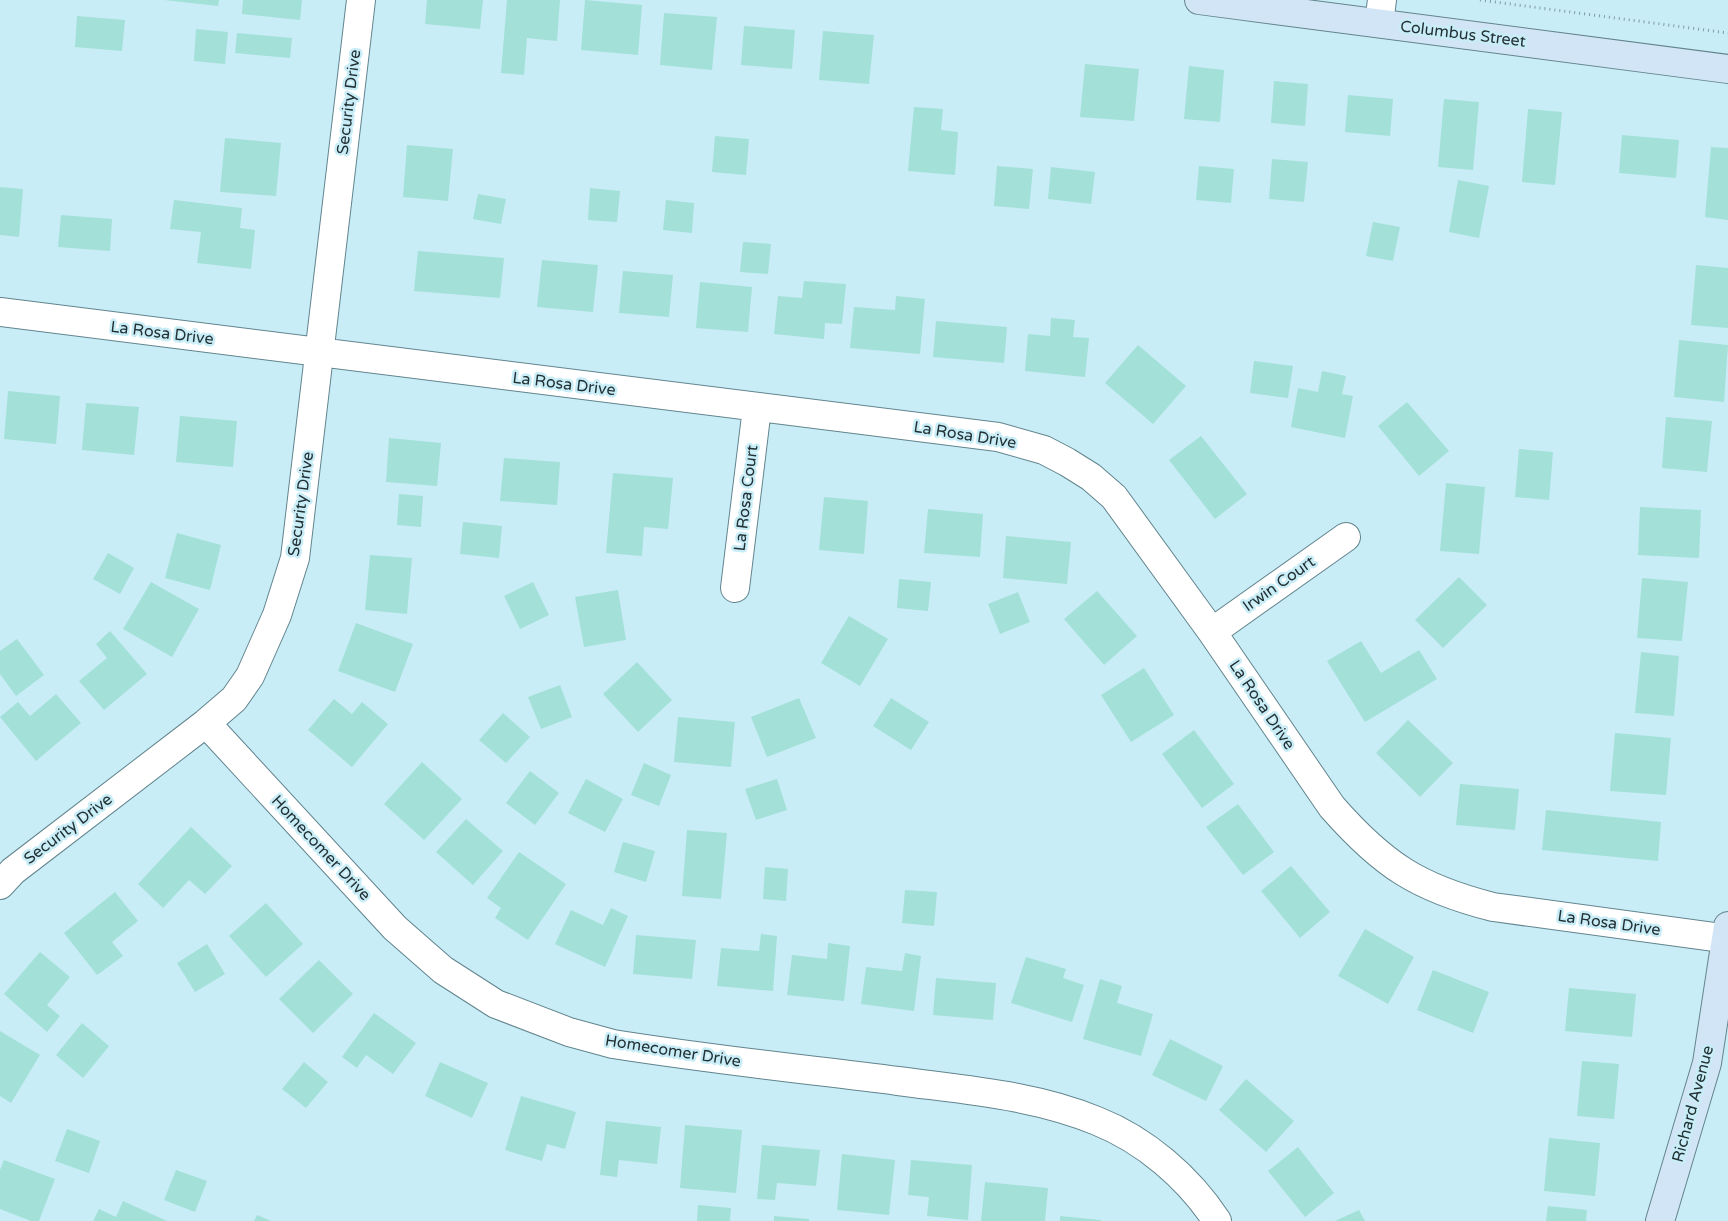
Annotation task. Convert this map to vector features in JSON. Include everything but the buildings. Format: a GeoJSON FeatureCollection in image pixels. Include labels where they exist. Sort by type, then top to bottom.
{"type":"FeatureCollection","features":[{"type":"Feature","properties":{"kind":"main road","name":"Columbus Street"},"geometry":{"type":"LineString","coordinates":[[1199,0],[1380,12],[1728,69]]}},
{"type":"Feature","properties":{"kind":"main road","name":"Richard Avenue"},"geometry":{"type":"LineString","coordinates":[[1660,1221],[1707,1063],[1728,934]]}},
{"type":"Feature","properties":{"kind":"street","name":"Security Drive"},"geometry":{"type":"LineString","coordinates":[[4,871],[206,723],[234,699],[250,676],[264,648],[286,589],[295,558],[361,0]]}},
{"type":"Feature","properties":{"kind":"street","name":"La Rosa Drive"},"geometry":{"type":"LineString","coordinates":[[0,312],[998,437],[1052,454],[1090,477],[1114,497],[1212,632],[1332,807],[1354,832],[1402,872],[1427,887],[1459,899],[1493,907],[1728,934]]}},
{"type":"Feature","properties":{"kind":"street","name":"La Rosa Court"},"geometry":{"type":"LineString","coordinates":[[735,588],[757,408]]}},
{"type":"Feature","properties":{"kind":"street","name":"Irwin Court"},"geometry":{"type":"LineString","coordinates":[[1212,632],[1346,537]]}},
{"type":"Feature","properties":{"kind":"street","name":"Homecomer Drive"},"geometry":{"type":"LineString","coordinates":[[206,723],[395,928],[443,970],[496,1004],[569,1032],[613,1044],[991,1093],[1068,1110],[1099,1121],[1124,1134],[1165,1161],[1217,1221]]}},
{"type":"Feature","properties":{"kind":"path"},"geometry":{"type":"LineString","coordinates":[[1480,0],[1728,34]]}}]}
